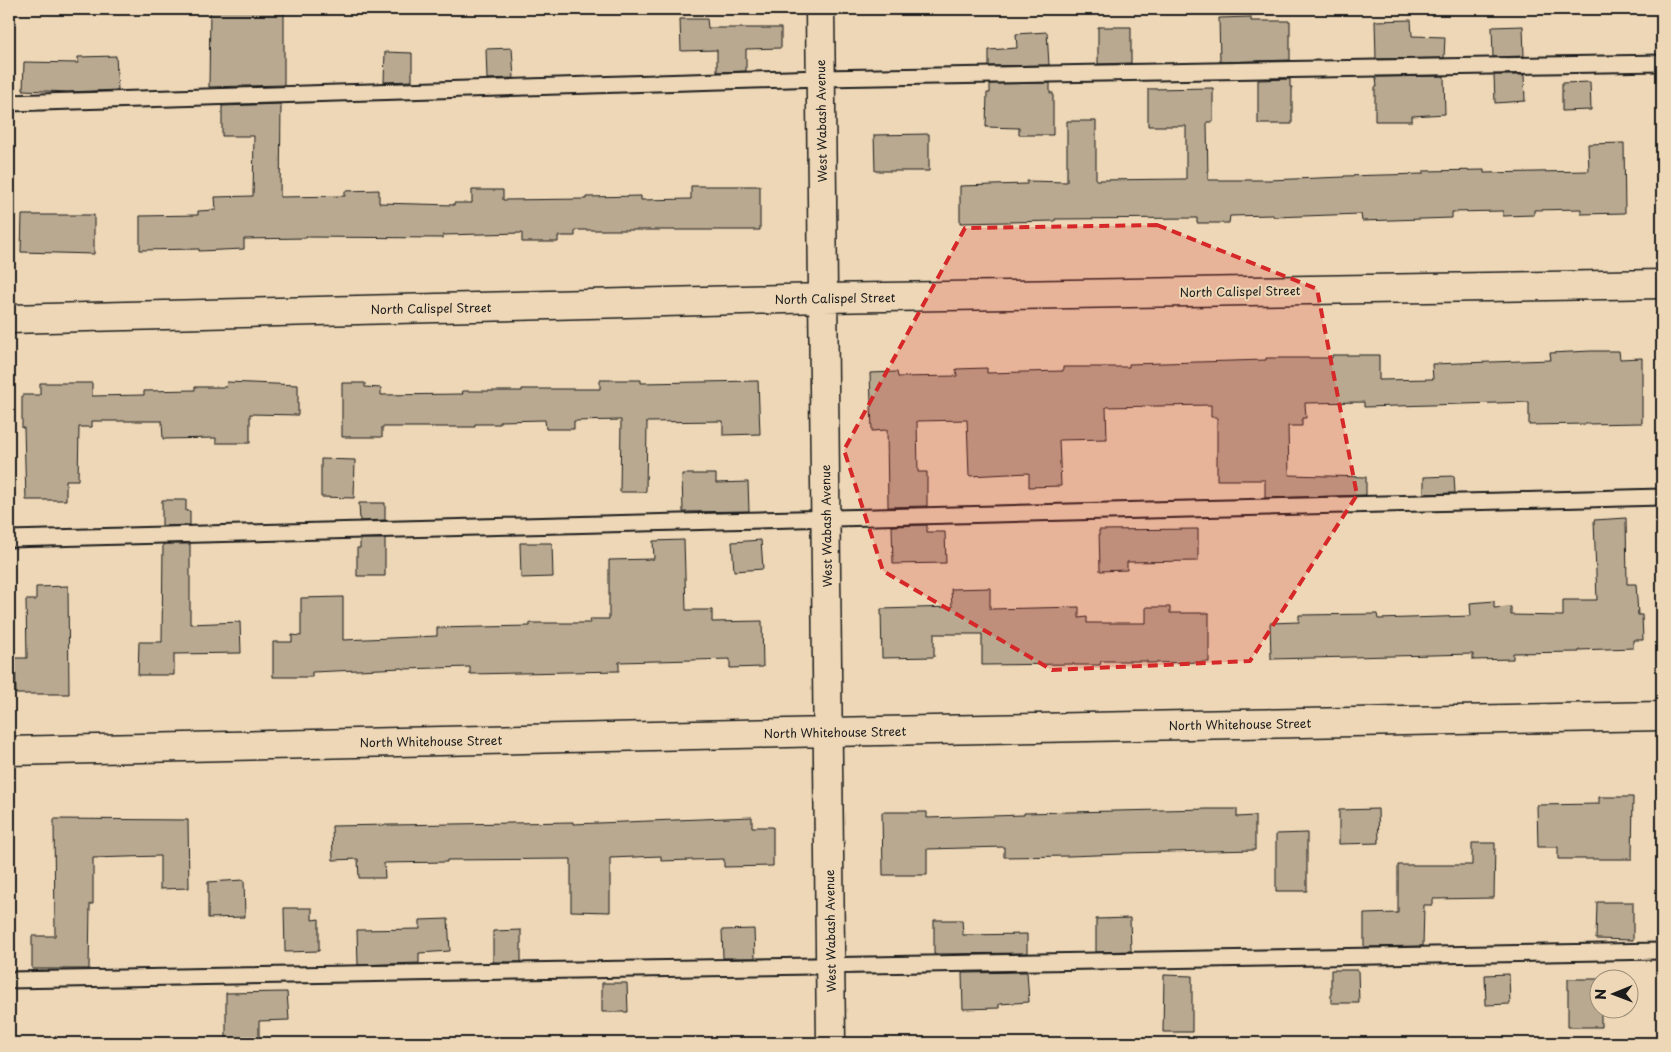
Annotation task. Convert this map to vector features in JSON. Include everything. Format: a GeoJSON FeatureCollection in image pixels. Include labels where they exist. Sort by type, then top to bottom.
{"type":"FeatureCollection","features":[{"type":"Feature","properties":{"kind":"street","name":"West Wabash Avenue"},"geometry":{"type":"LineString","coordinates":[[820,9],[831,1043]]}},
{"type":"Feature","properties":{"kind":"street","name":"North Calispel Street"},"geometry":{"type":"LineString","coordinates":[[9,318],[823,298],[1662,284]]}},
{"type":"Feature","properties":{"kind":"street","name":"North Whitehouse Street"},"geometry":{"type":"LineString","coordinates":[[9,751],[828,732],[1662,716]]}},
{"type":"Feature","properties":{"kind":"lane"},"geometry":{"type":"LineString","coordinates":[[9,104],[821,78],[1662,63]]}},
{"type":"Feature","properties":{"kind":"lane"},"geometry":{"type":"LineString","coordinates":[[9,539],[1662,496]]}},
{"type":"Feature","properties":{"kind":"lane"},"geometry":{"type":"LineString","coordinates":[[9,980],[1662,951]]}},
{"type":"Feature","properties":{"kind":"highlighted area"},"geometry":{"type":"Polygon","coordinates":[[[1157,225],[1317,289],[1357,495],[1250,661],[1052,670],[883,571],[844,450],[965,228],[1157,225]]]}},
{"type":"Feature","properties":{"kind":"building"},"geometry":{"type":"Polygon","coordinates":[[[210,9],[284,9],[284,85],[209,87],[210,9]]]}},
{"type":"Feature","properties":{"kind":"building"},"geometry":{"type":"Polygon","coordinates":[[[1251,17],[1251,21],[1290,21],[1290,60],[1220,62],[1219,18],[1251,17]]]}},
{"type":"Feature","properties":{"kind":"building"},"geometry":{"type":"Polygon","coordinates":[[[680,19],[707,19],[708,28],[781,28],[781,48],[746,49],[746,71],[717,72],[717,50],[681,51],[680,19]]]}},
{"type":"Feature","properties":{"kind":"building"},"geometry":{"type":"Polygon","coordinates":[[[1411,20],[1412,36],[1445,37],[1444,58],[1376,59],[1375,21],[1411,20]]]}},
{"type":"Feature","properties":{"kind":"building"},"geometry":{"type":"Polygon","coordinates":[[[1523,26],[1524,56],[1493,57],[1492,27],[1523,26]]]}},
{"type":"Feature","properties":{"kind":"building"},"geometry":{"type":"Polygon","coordinates":[[[1098,27],[1131,27],[1131,63],[1098,64],[1098,27]]]}},
{"type":"Feature","properties":{"kind":"building"},"geometry":{"type":"Polygon","coordinates":[[[1047,32],[1049,65],[989,66],[989,50],[1017,48],[1016,34],[1047,32]]]}},
{"type":"Feature","properties":{"kind":"building"},"geometry":{"type":"Polygon","coordinates":[[[512,48],[514,78],[487,79],[486,49],[512,48]]]}},
{"type":"Feature","properties":{"kind":"building"},"geometry":{"type":"Polygon","coordinates":[[[385,52],[412,53],[412,81],[384,82],[385,52]]]}},
{"type":"Feature","properties":{"kind":"building"},"geometry":{"type":"Polygon","coordinates":[[[116,56],[118,90],[68,92],[23,90],[24,62],[78,63],[78,57],[116,56]]]}},
{"type":"Feature","properties":{"kind":"building"},"geometry":{"type":"Polygon","coordinates":[[[1494,75],[1524,75],[1525,101],[1495,103],[1494,75]]]}},
{"type":"Feature","properties":{"kind":"building"},"geometry":{"type":"Polygon","coordinates":[[[1444,76],[1445,114],[1412,116],[1412,121],[1375,121],[1376,77],[1444,76]]]}},
{"type":"Feature","properties":{"kind":"building"},"geometry":{"type":"Polygon","coordinates":[[[1290,79],[1290,87],[1292,87],[1292,124],[1258,124],[1258,80],[1290,79]]]}},
{"type":"Feature","properties":{"kind":"building"},"geometry":{"type":"Polygon","coordinates":[[[1590,82],[1591,110],[1562,111],[1562,83],[1590,82]]]}},
{"type":"Feature","properties":{"kind":"building"},"geometry":{"type":"Polygon","coordinates":[[[1050,83],[1050,93],[1053,93],[1053,135],[1019,135],[1019,128],[986,127],[987,93],[990,93],[990,84],[1050,83]]]}},
{"type":"Feature","properties":{"kind":"building"},"geometry":{"type":"Polygon","coordinates":[[[1213,88],[1213,122],[1207,122],[1208,180],[1269,180],[1423,174],[1423,171],[1484,170],[1484,173],[1589,171],[1588,144],[1624,143],[1625,213],[1581,214],[1581,209],[1534,210],[1534,215],[1503,216],[1503,211],[1452,212],[1452,218],[1362,221],[1361,214],[1274,217],[1273,215],[1230,216],[1229,223],[1197,223],[1197,218],[1055,219],[1055,221],[960,223],[960,186],[1027,184],[1027,181],[1067,182],[1067,121],[1096,121],[1096,180],[1186,179],[1186,126],[1148,126],[1148,89],[1213,88]]]}},
{"type":"Feature","properties":{"kind":"building"},"geometry":{"type":"Polygon","coordinates":[[[281,104],[280,197],[345,196],[345,191],[379,190],[379,203],[454,205],[454,203],[472,203],[472,190],[503,190],[503,200],[641,196],[641,200],[691,199],[691,186],[760,186],[760,230],[575,230],[575,236],[558,236],[558,242],[522,242],[522,233],[443,235],[443,238],[306,237],[244,239],[244,249],[199,251],[199,249],[140,250],[140,216],[198,215],[198,211],[216,210],[215,197],[253,196],[254,136],[222,136],[222,106],[281,104]]]}},
{"type":"Feature","properties":{"kind":"building"},"geometry":{"type":"Polygon","coordinates":[[[929,134],[929,171],[875,171],[874,135],[929,134]]]}},
{"type":"Feature","properties":{"kind":"building"},"geometry":{"type":"Polygon","coordinates":[[[22,215],[94,215],[94,254],[21,252],[22,215]]]}},
{"type":"Feature","properties":{"kind":"building"},"geometry":{"type":"Polygon","coordinates":[[[1619,351],[1620,359],[1642,358],[1642,423],[1529,425],[1529,402],[1364,407],[1364,402],[1305,403],[1306,418],[1302,418],[1302,426],[1288,426],[1289,475],[1366,477],[1366,495],[1265,498],[1265,480],[1217,480],[1217,417],[1211,417],[1211,405],[1106,407],[1107,439],[1059,440],[1061,486],[1029,487],[1029,473],[969,476],[967,420],[917,421],[918,472],[927,472],[927,506],[888,507],[887,430],[872,431],[870,373],[897,372],[898,377],[957,376],[956,369],[987,368],[987,373],[1063,371],[1063,367],[1129,367],[1129,364],[1266,360],[1266,358],[1332,358],[1332,355],[1379,355],[1379,380],[1433,379],[1432,364],[1551,360],[1550,353],[1619,351]]]}},
{"type":"Feature","properties":{"kind":"building"},"geometry":{"type":"Polygon","coordinates":[[[600,380],[641,380],[641,383],[758,381],[760,434],[723,435],[723,421],[647,422],[646,492],[620,492],[621,420],[574,421],[574,429],[546,429],[545,420],[500,421],[500,424],[475,424],[475,427],[382,427],[382,437],[342,437],[342,383],[365,383],[365,387],[381,388],[381,395],[463,394],[462,391],[522,391],[522,389],[600,389],[600,380]]]}},
{"type":"Feature","properties":{"kind":"building"},"geometry":{"type":"Polygon","coordinates":[[[227,382],[298,385],[298,415],[250,414],[250,443],[216,443],[216,438],[163,439],[162,421],[92,421],[92,427],[79,427],[78,480],[66,480],[66,500],[26,500],[22,395],[40,395],[40,383],[92,383],[92,396],[144,395],[144,391],[195,390],[195,387],[226,387],[227,382]]]}},
{"type":"Feature","properties":{"kind":"building"},"geometry":{"type":"Polygon","coordinates":[[[321,459],[355,460],[354,498],[321,497],[321,459]]]}},
{"type":"Feature","properties":{"kind":"building"},"geometry":{"type":"Polygon","coordinates":[[[682,474],[716,474],[716,483],[748,482],[749,511],[683,512],[682,474]]]}},
{"type":"Feature","properties":{"kind":"building"},"geometry":{"type":"Polygon","coordinates":[[[1454,476],[1455,493],[1424,494],[1424,477],[1454,476]]]}},
{"type":"Feature","properties":{"kind":"building"},"geometry":{"type":"Polygon","coordinates":[[[162,500],[186,500],[186,511],[190,511],[190,525],[162,526],[162,500]]]}},
{"type":"Feature","properties":{"kind":"building"},"geometry":{"type":"Polygon","coordinates":[[[359,503],[385,503],[385,520],[360,521],[359,503]]]}},
{"type":"Feature","properties":{"kind":"building"},"geometry":{"type":"Polygon","coordinates":[[[1626,518],[1627,584],[1636,584],[1638,615],[1642,615],[1643,640],[1633,640],[1633,648],[1579,650],[1579,652],[1513,653],[1513,659],[1473,660],[1473,654],[1271,659],[1270,623],[1299,622],[1299,615],[1377,614],[1378,619],[1471,616],[1470,603],[1494,601],[1494,608],[1511,607],[1511,615],[1563,616],[1563,600],[1597,600],[1594,520],[1626,518]]]}},
{"type":"Feature","properties":{"kind":"building"},"geometry":{"type":"Polygon","coordinates":[[[927,525],[927,532],[945,532],[946,563],[893,564],[892,526],[927,525]]]}},
{"type":"Feature","properties":{"kind":"building"},"geometry":{"type":"Polygon","coordinates":[[[1198,529],[1198,561],[1127,562],[1127,570],[1100,571],[1099,530],[1198,529]]]}},
{"type":"Feature","properties":{"kind":"building"},"geometry":{"type":"Polygon","coordinates":[[[360,539],[385,539],[385,576],[357,576],[357,548],[360,548],[360,539]]]}},
{"type":"Feature","properties":{"kind":"building"},"geometry":{"type":"Polygon","coordinates":[[[684,540],[686,610],[712,610],[712,622],[762,621],[763,667],[730,668],[730,659],[619,662],[619,671],[470,674],[470,667],[403,668],[312,672],[312,677],[273,677],[273,642],[292,642],[292,635],[301,636],[301,598],[343,597],[343,640],[437,636],[437,628],[530,626],[530,623],[591,623],[590,619],[609,619],[609,560],[654,559],[653,541],[684,540]]]}},
{"type":"Feature","properties":{"kind":"building"},"geometry":{"type":"Polygon","coordinates":[[[761,540],[763,569],[734,571],[732,542],[761,540]]]}},
{"type":"Feature","properties":{"kind":"building"},"geometry":{"type":"Polygon","coordinates":[[[520,543],[552,543],[553,577],[521,578],[520,543]]]}},
{"type":"Feature","properties":{"kind":"building"},"geometry":{"type":"Polygon","coordinates":[[[163,544],[190,544],[190,624],[240,622],[241,653],[174,654],[174,675],[138,675],[139,642],[162,642],[163,544]]]}},
{"type":"Feature","properties":{"kind":"building"},"geometry":{"type":"Polygon","coordinates":[[[68,586],[69,694],[16,694],[15,658],[27,658],[26,600],[36,600],[36,587],[68,586]]]}},
{"type":"Feature","properties":{"kind":"building"},"geometry":{"type":"Polygon","coordinates":[[[990,588],[990,609],[1079,607],[1079,618],[1087,617],[1087,623],[1146,623],[1146,607],[1170,607],[1170,613],[1209,613],[1209,662],[1147,663],[1147,661],[1101,661],[1100,665],[982,665],[982,634],[934,634],[934,657],[882,658],[881,609],[952,607],[951,589],[990,588]]]}},
{"type":"Feature","properties":{"kind":"building"},"geometry":{"type":"Polygon","coordinates":[[[1599,797],[1633,797],[1632,859],[1558,859],[1558,847],[1538,847],[1537,805],[1599,804],[1599,797]]]}},
{"type":"Feature","properties":{"kind":"building"},"geometry":{"type":"Polygon","coordinates":[[[1237,809],[1237,817],[1255,816],[1255,850],[1004,857],[1004,847],[927,849],[927,875],[883,875],[882,812],[927,812],[927,818],[1024,815],[1024,813],[1237,809]]]}},
{"type":"Feature","properties":{"kind":"building"},"geometry":{"type":"Polygon","coordinates":[[[1378,809],[1379,843],[1339,844],[1339,810],[1378,809]]]}},
{"type":"Feature","properties":{"kind":"building"},"geometry":{"type":"Polygon","coordinates":[[[752,817],[752,827],[773,827],[773,866],[724,867],[724,859],[661,861],[661,856],[610,858],[610,912],[571,911],[571,859],[447,860],[447,862],[384,863],[385,878],[359,878],[358,859],[333,860],[332,826],[573,822],[573,824],[752,817]]]}},
{"type":"Feature","properties":{"kind":"building"},"geometry":{"type":"Polygon","coordinates":[[[54,819],[188,820],[189,888],[160,889],[160,856],[93,858],[93,904],[90,904],[89,969],[32,969],[32,936],[55,936],[54,819]]]}},
{"type":"Feature","properties":{"kind":"building"},"geometry":{"type":"Polygon","coordinates":[[[1307,833],[1307,891],[1276,891],[1276,834],[1307,833]]]}},
{"type":"Feature","properties":{"kind":"building"},"geometry":{"type":"Polygon","coordinates":[[[1472,843],[1495,843],[1494,898],[1433,899],[1433,905],[1424,905],[1423,946],[1364,947],[1364,914],[1398,913],[1398,865],[1472,865],[1472,843]]]}},
{"type":"Feature","properties":{"kind":"building"},"geometry":{"type":"Polygon","coordinates":[[[244,880],[245,917],[208,918],[208,882],[244,880]]]}},
{"type":"Feature","properties":{"kind":"building"},"geometry":{"type":"Polygon","coordinates":[[[1597,902],[1633,902],[1633,940],[1596,939],[1597,902]]]}},
{"type":"Feature","properties":{"kind":"building"},"geometry":{"type":"Polygon","coordinates":[[[284,908],[312,908],[312,920],[319,919],[319,951],[285,952],[284,908]]]}},
{"type":"Feature","properties":{"kind":"building"},"geometry":{"type":"Polygon","coordinates":[[[1130,918],[1131,951],[1096,952],[1096,919],[1130,918]]]}},
{"type":"Feature","properties":{"kind":"building"},"geometry":{"type":"Polygon","coordinates":[[[448,919],[450,951],[419,953],[419,963],[358,965],[357,930],[420,929],[420,920],[448,919]]]}},
{"type":"Feature","properties":{"kind":"building"},"geometry":{"type":"Polygon","coordinates":[[[934,920],[962,920],[963,935],[1027,934],[1027,953],[934,954],[934,920]]]}},
{"type":"Feature","properties":{"kind":"building"},"geometry":{"type":"Polygon","coordinates":[[[754,929],[755,958],[723,958],[722,930],[754,929]]]}},
{"type":"Feature","properties":{"kind":"building"},"geometry":{"type":"Polygon","coordinates":[[[521,930],[521,962],[493,962],[493,931],[521,930]]]}},
{"type":"Feature","properties":{"kind":"building"},"geometry":{"type":"Polygon","coordinates":[[[1331,970],[1358,970],[1359,1003],[1331,1003],[1331,970]]]}},
{"type":"Feature","properties":{"kind":"building"},"geometry":{"type":"Polygon","coordinates":[[[1027,972],[1029,1002],[999,1004],[999,1008],[963,1009],[962,973],[1027,972]]]}},
{"type":"Feature","properties":{"kind":"building"},"geometry":{"type":"Polygon","coordinates":[[[1509,974],[1510,1004],[1486,1005],[1485,975],[1509,974]]]}},
{"type":"Feature","properties":{"kind":"building"},"geometry":{"type":"Polygon","coordinates":[[[1164,975],[1192,976],[1192,1032],[1163,1032],[1164,975]]]}},
{"type":"Feature","properties":{"kind":"building"},"geometry":{"type":"Polygon","coordinates":[[[1568,979],[1588,979],[1588,1020],[1601,1020],[1601,1027],[1568,1027],[1568,979]]]}},
{"type":"Feature","properties":{"kind":"building"},"geometry":{"type":"Polygon","coordinates":[[[602,983],[627,983],[628,1012],[602,1012],[602,983]]]}},
{"type":"Feature","properties":{"kind":"building"},"geometry":{"type":"Polygon","coordinates":[[[287,992],[289,1020],[259,1021],[259,1042],[226,1042],[226,993],[287,992]]]}}]}
